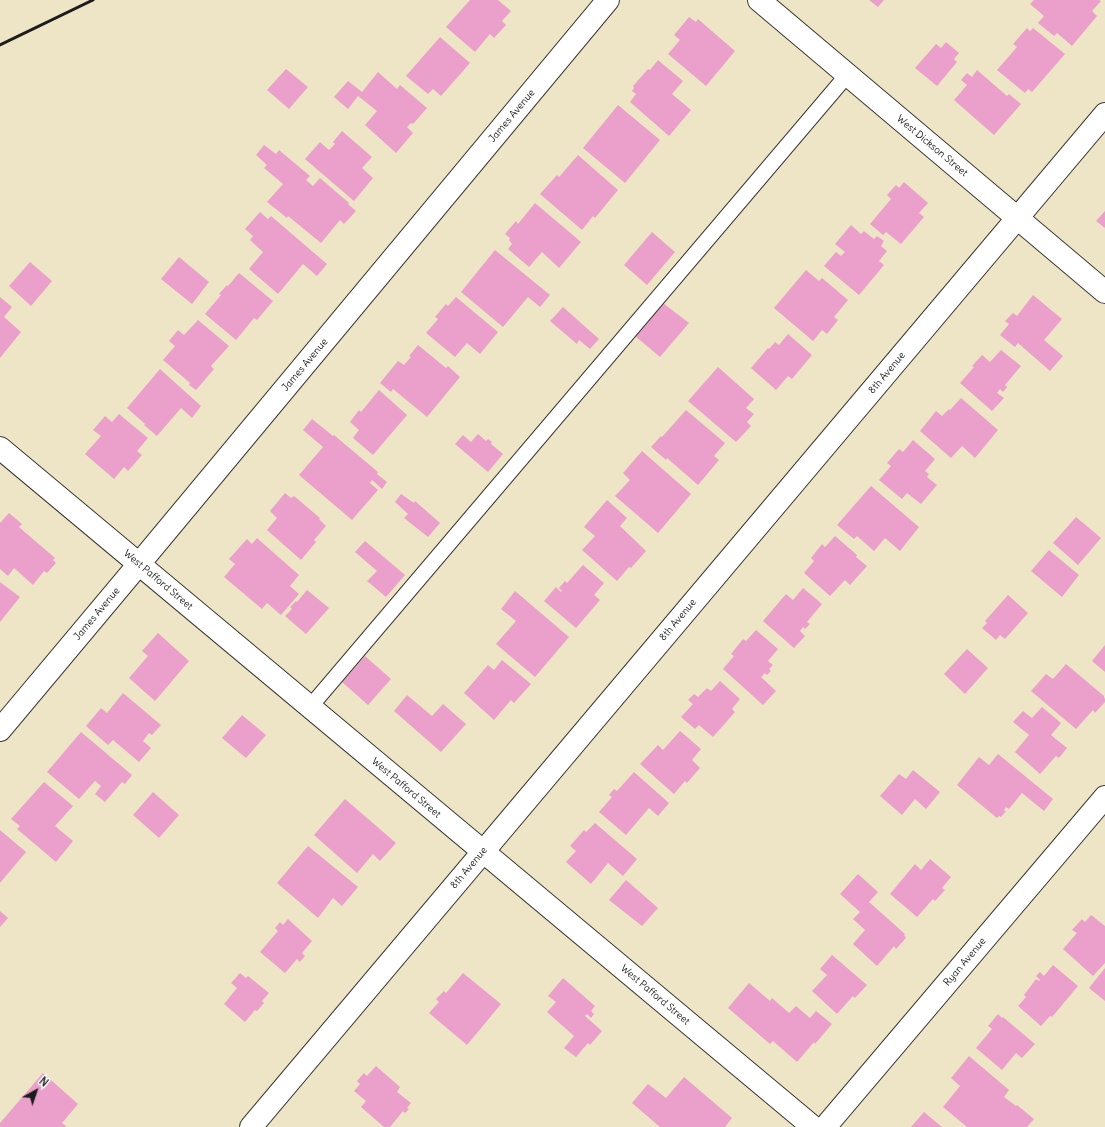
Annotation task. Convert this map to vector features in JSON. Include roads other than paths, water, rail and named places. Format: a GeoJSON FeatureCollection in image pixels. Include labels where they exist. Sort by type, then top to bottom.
{"type":"FeatureCollection","features":[{"type":"Feature","properties":{"kind":"street","name":"James Avenue"},"geometry":{"type":"LineString","coordinates":[[0,730],[608,0]]}},
{"type":"Feature","properties":{"kind":"street","name":"West Dickson Street"},"geometry":{"type":"LineString","coordinates":[[760,0],[1105,292]]}},
{"type":"Feature","properties":{"kind":"street","name":"8th Avenue"},"geometry":{"type":"LineString","coordinates":[[251,1127],[1105,114]]}},
{"type":"Feature","properties":{"kind":"street","name":"West Pafford Street"},"geometry":{"type":"LineString","coordinates":[[0,448],[813,1127]]}},
{"type":"Feature","properties":{"kind":"street","name":"Ryan Avenue"},"geometry":{"type":"LineString","coordinates":[[825,1127],[1105,797]]}},
{"type":"Feature","properties":{"kind":"lane"},"geometry":{"type":"LineString","coordinates":[[310,707],[848,74]]}},
{"type":"Feature","properties":{"kind":"railway"},"geometry":{"type":"LineString","coordinates":[[0,45],[93,0]]}}]}
